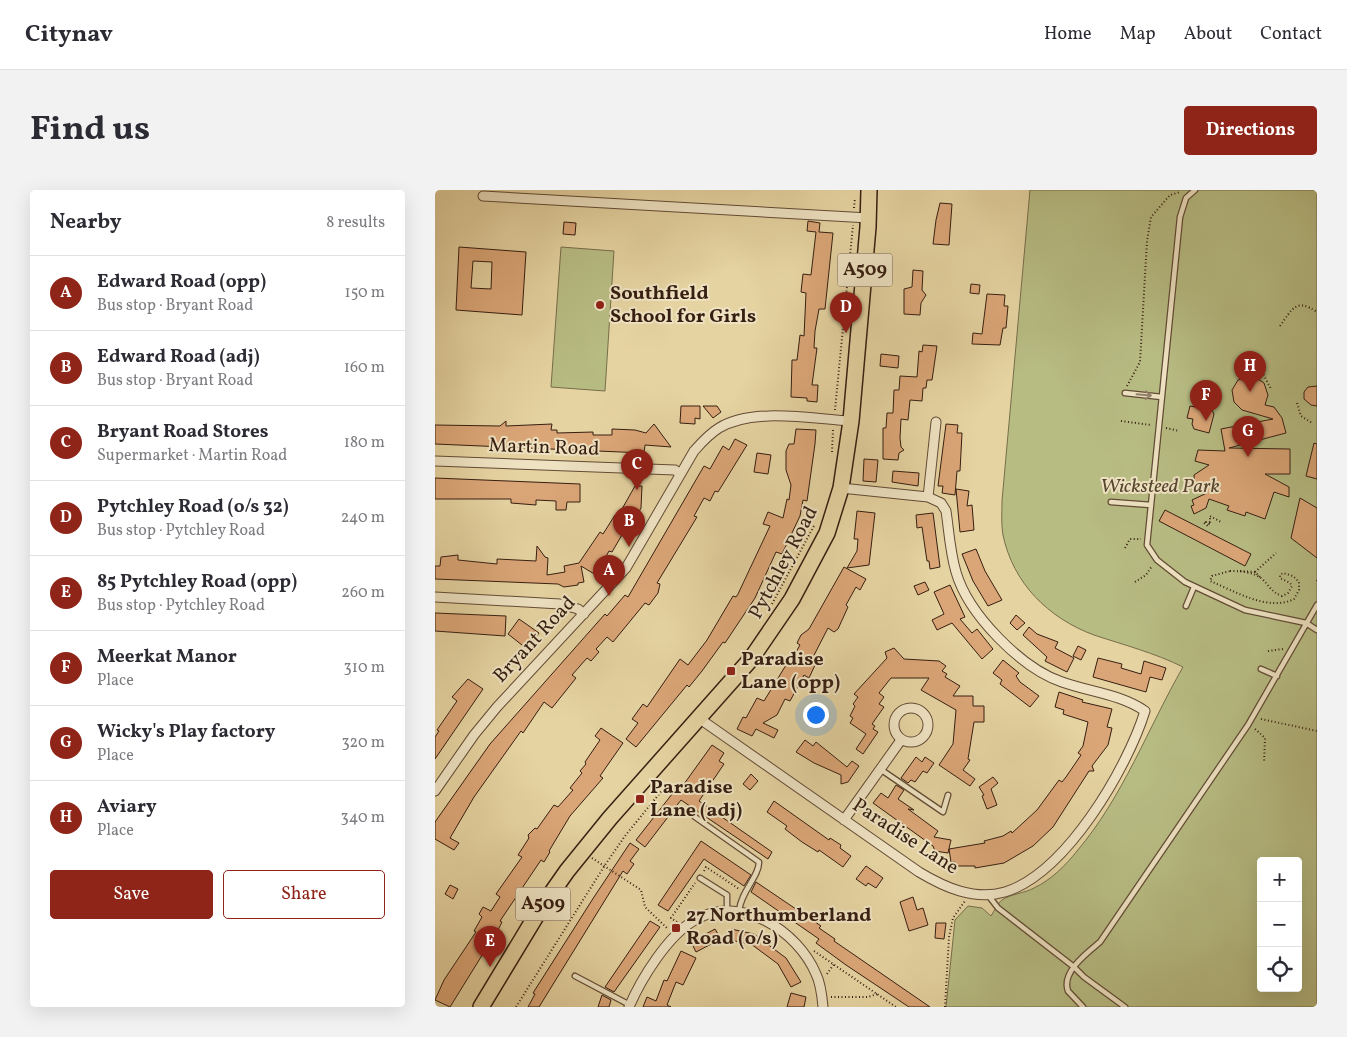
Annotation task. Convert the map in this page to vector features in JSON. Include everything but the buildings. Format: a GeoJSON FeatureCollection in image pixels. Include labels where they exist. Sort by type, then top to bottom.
{"type":"FeatureCollection","features":[{"type":"Feature","properties":{"kind":"main road","name":"Pytchley Road"},"geometry":{"type":"LineString","coordinates":[[481,1007],[539,911],[567,871],[610,818],[700,719],[751,659],[793,599],[827,533],[841,488],[851,421],[869,218],[869,190]]}},
{"type":"Feature","properties":{"kind":"street"},"geometry":{"type":"LineString","coordinates":[[483,196],[539,194],[869,218]]}},
{"type":"Feature","properties":{"kind":"street","name":"Bryant Road"},"geometry":{"type":"LineString","coordinates":[[435,791],[474,735],[626,568],[680,474],[708,435],[732,422],[761,416],[851,421]]}},
{"type":"Feature","properties":{"kind":"street"},"geometry":{"type":"LineString","coordinates":[[841,488],[928,498],[936,422]]}},
{"type":"Feature","properties":{"kind":"street","name":"Martin Road"},"geometry":{"type":"LineString","coordinates":[[435,461],[675,470],[680,474]]}},
{"type":"Feature","properties":{"kind":"street","name":"Paradise Lane"},"geometry":{"type":"LineString","coordinates":[[700,719],[919,872],[953,890],[987,894],[1004,892],[1027,882],[1043,871],[1065,850],[1084,827],[1101,800],[1140,728],[1145,711],[1117,697],[1060,682],[1039,671],[1010,649],[985,622],[969,598],[956,573],[946,511],[941,503],[928,498]]}},
{"type":"Feature","properties":{"kind":"street"},"geometry":{"type":"LineString","coordinates":[[435,597],[560,604],[578,609],[584,614]]}},
{"type":"Feature","properties":{"kind":"street"},"geometry":{"type":"LineString","coordinates":[[911,707],[920,710],[927,716],[929,725],[926,734],[919,740],[910,742],[901,740],[895,733],[893,724],[896,715],[903,709],[911,707]]}},
{"type":"Feature","properties":{"kind":"street"},"geometry":{"type":"LineString","coordinates":[[844,820],[901,740]]}},
{"type":"Feature","properties":{"kind":"street"},"geometry":{"type":"LineString","coordinates":[[630,1006],[644,979],[676,935],[697,918],[709,913],[739,911],[769,922],[794,942],[807,956],[817,974],[823,1007]]}},
{"type":"Feature","properties":{"kind":"lane"},"geometry":{"type":"LineString","coordinates":[[1195,190],[1186,198],[1180,217],[1147,545],[1157,560],[1194,587],[1245,610],[1306,623],[1317,630]]}},
{"type":"Feature","properties":{"kind":"lane"},"geometry":{"type":"LineString","coordinates":[[1125,393],[1162,397]]}},
{"type":"Feature","properties":{"kind":"lane"},"geometry":{"type":"LineString","coordinates":[[1111,502],[1151,506]]}},
{"type":"Feature","properties":{"kind":"lane"},"geometry":{"type":"LineString","coordinates":[[1186,606],[1194,587]]}},
{"type":"Feature","properties":{"kind":"lane"},"geometry":{"type":"LineString","coordinates":[[1083,1007],[1071,996],[1066,987],[1068,976],[1100,942],[1248,725],[1317,605]]}},
{"type":"Feature","properties":{"kind":"lane"},"geometry":{"type":"LineString","coordinates":[[1261,669],[1277,676]]}},
{"type":"Feature","properties":{"kind":"lane"},"geometry":{"type":"LineString","coordinates":[[880,769],[943,812],[948,795]]}},
{"type":"Feature","properties":{"kind":"lane"},"geometry":{"type":"LineString","coordinates":[[695,818],[759,862],[759,868],[743,892],[739,911]]}},
{"type":"Feature","properties":{"kind":"lane"},"geometry":{"type":"LineString","coordinates":[[701,878],[727,895],[727,911]]}},
{"type":"Feature","properties":{"kind":"lane"},"geometry":{"type":"LineString","coordinates":[[987,894],[998,908],[1075,967],[1084,977],[1125,1007]]}},
{"type":"Feature","properties":{"kind":"lane"},"geometry":{"type":"LineString","coordinates":[[575,976],[630,1006]]}},
{"type":"Feature","properties":{"kind":"path"},"geometry":{"type":"LineString","coordinates":[[854,212],[855,190]]}},
{"type":"Feature","properties":{"kind":"path"},"geometry":{"type":"LineString","coordinates":[[1125,393],[1127,382],[1140,362],[1147,241],[1151,217],[1170,195],[1183,192]]}},
{"type":"Feature","properties":{"kind":"path"},"geometry":{"type":"LineString","coordinates":[[834,414],[854,221]]}},
{"type":"Feature","properties":{"kind":"path"},"geometry":{"type":"LineString","coordinates":[[1281,326],[1294,307],[1299,304],[1317,312]]}},
{"type":"Feature","properties":{"kind":"path"},"geometry":{"type":"LineString","coordinates":[[1235,366],[1258,364],[1271,389]]}},
{"type":"Feature","properties":{"kind":"path"},"geometry":{"type":"LineString","coordinates":[[1297,403],[1301,416],[1312,423]]}},
{"type":"Feature","properties":{"kind":"path"},"geometry":{"type":"LineString","coordinates":[[1121,421],[1159,426],[1179,431]]}},
{"type":"Feature","properties":{"kind":"path"},"geometry":{"type":"LineString","coordinates":[[832,454],[833,425]]}},
{"type":"Feature","properties":{"kind":"path"},"geometry":{"type":"LineString","coordinates":[[1204,523],[1208,526],[1207,522],[1210,522],[1210,516],[1221,522]]}},
{"type":"Feature","properties":{"kind":"path"},"geometry":{"type":"LineString","coordinates":[[770,607],[817,521]]}},
{"type":"Feature","properties":{"kind":"path"},"geometry":{"type":"LineString","coordinates":[[1125,548],[1130,539],[1148,539]]}},
{"type":"Feature","properties":{"kind":"path"},"geometry":{"type":"LineString","coordinates":[[1255,572],[1276,554]]}},
{"type":"Feature","properties":{"kind":"path"},"geometry":{"type":"LineString","coordinates":[[1135,582],[1146,575],[1157,560]]}},
{"type":"Feature","properties":{"kind":"path"},"geometry":{"type":"LineString","coordinates":[[1246,570],[1255,572],[1273,593],[1282,596],[1288,593],[1292,586],[1290,583],[1279,578],[1280,575],[1283,573],[1293,576],[1299,582],[1299,590],[1294,600],[1285,604],[1271,603],[1244,596],[1209,579],[1230,571],[1246,570]]}},
{"type":"Feature","properties":{"kind":"path"},"geometry":{"type":"LineString","coordinates":[[1239,571],[1262,579]]}},
{"type":"Feature","properties":{"kind":"path"},"geometry":{"type":"LineString","coordinates":[[1268,651],[1293,648]]}},
{"type":"Feature","properties":{"kind":"path"},"geometry":{"type":"LineString","coordinates":[[1253,717],[1317,731]]}},
{"type":"Feature","properties":{"kind":"path"},"geometry":{"type":"LineString","coordinates":[[1248,725],[1265,738],[1264,764]]}},
{"type":"Feature","properties":{"kind":"path"},"geometry":{"type":"LineString","coordinates":[[516,1007],[625,836],[668,783]]}},
{"type":"Feature","properties":{"kind":"path"},"geometry":{"type":"LineString","coordinates":[[592,858],[641,890],[645,907],[676,935]]}},
{"type":"Feature","properties":{"kind":"path"},"geometry":{"type":"LineString","coordinates":[[945,1007],[949,936],[953,918],[971,893]]}},
{"type":"Feature","properties":{"kind":"path"},"geometry":{"type":"LineString","coordinates":[[814,951],[896,1007]]}},
{"type":"Feature","properties":{"kind":"path"},"geometry":{"type":"LineString","coordinates":[[825,976],[834,964]]}},
{"type":"Feature","properties":{"kind":"path"},"geometry":{"type":"LineString","coordinates":[[831,997],[868,997],[877,994]]}},
{"type":"Feature","properties":{"kind":"green space","name":"Wicksteed Park"},"geometry":{"type":"Polygon","coordinates":[[[1030,190],[1317,190],[1317,1007],[946,1007],[955,920],[968,906],[982,908],[991,916],[1002,900],[1040,885],[1068,862],[1093,830],[1122,785],[1183,667],[1150,653],[1077,628],[1048,609],[1035,597],[1015,568],[1003,535],[1002,501],[1030,190]]]}},
{"type":"Feature","properties":{"kind":"green space"},"geometry":{"type":"Polygon","coordinates":[[[561,247],[614,251],[605,391],[551,387],[561,247]]]}},
{"type":"Feature","properties":{"kind":"place","name":"Southfield School for Girls"},"geometry":{"type":"Point","coordinates":[600,305]}},
{"type":"Feature","properties":{"kind":"place","name":"Pytchley Road (o/s 32)"},"geometry":{"type":"Point","coordinates":[846,333]}},
{"type":"Feature","properties":{"kind":"place","name":"Aviary"},"geometry":{"type":"Point","coordinates":[1250,392]}},
{"type":"Feature","properties":{"kind":"place","name":"Meerkat Manor"},"geometry":{"type":"Point","coordinates":[1206,421]}},
{"type":"Feature","properties":{"kind":"place","name":"Wicky's Play factory"},"geometry":{"type":"Point","coordinates":[1248,457]}},
{"type":"Feature","properties":{"kind":"place","name":"Bryant Road Stores"},"geometry":{"type":"Point","coordinates":[637,490]}},
{"type":"Feature","properties":{"kind":"place","name":"Edward Road (adj)"},"geometry":{"type":"Point","coordinates":[629,547]}},
{"type":"Feature","properties":{"kind":"place","name":"Edward Road (opp)"},"geometry":{"type":"Point","coordinates":[609,596]}},
{"type":"Feature","properties":{"kind":"place","name":"Paradise Lane (opp)"},"geometry":{"type":"Point","coordinates":[731,671]}},
{"type":"Feature","properties":{"kind":"place","name":"Paradise Lane (adj)"},"geometry":{"type":"Point","coordinates":[640,799]}},
{"type":"Feature","properties":{"kind":"place","name":"27 Northumberland Road (o/s)"},"geometry":{"type":"Point","coordinates":[676,928]}},
{"type":"Feature","properties":{"kind":"place","name":"85 Pytchley Road (opp)"},"geometry":{"type":"Point","coordinates":[490,967]}}]}
